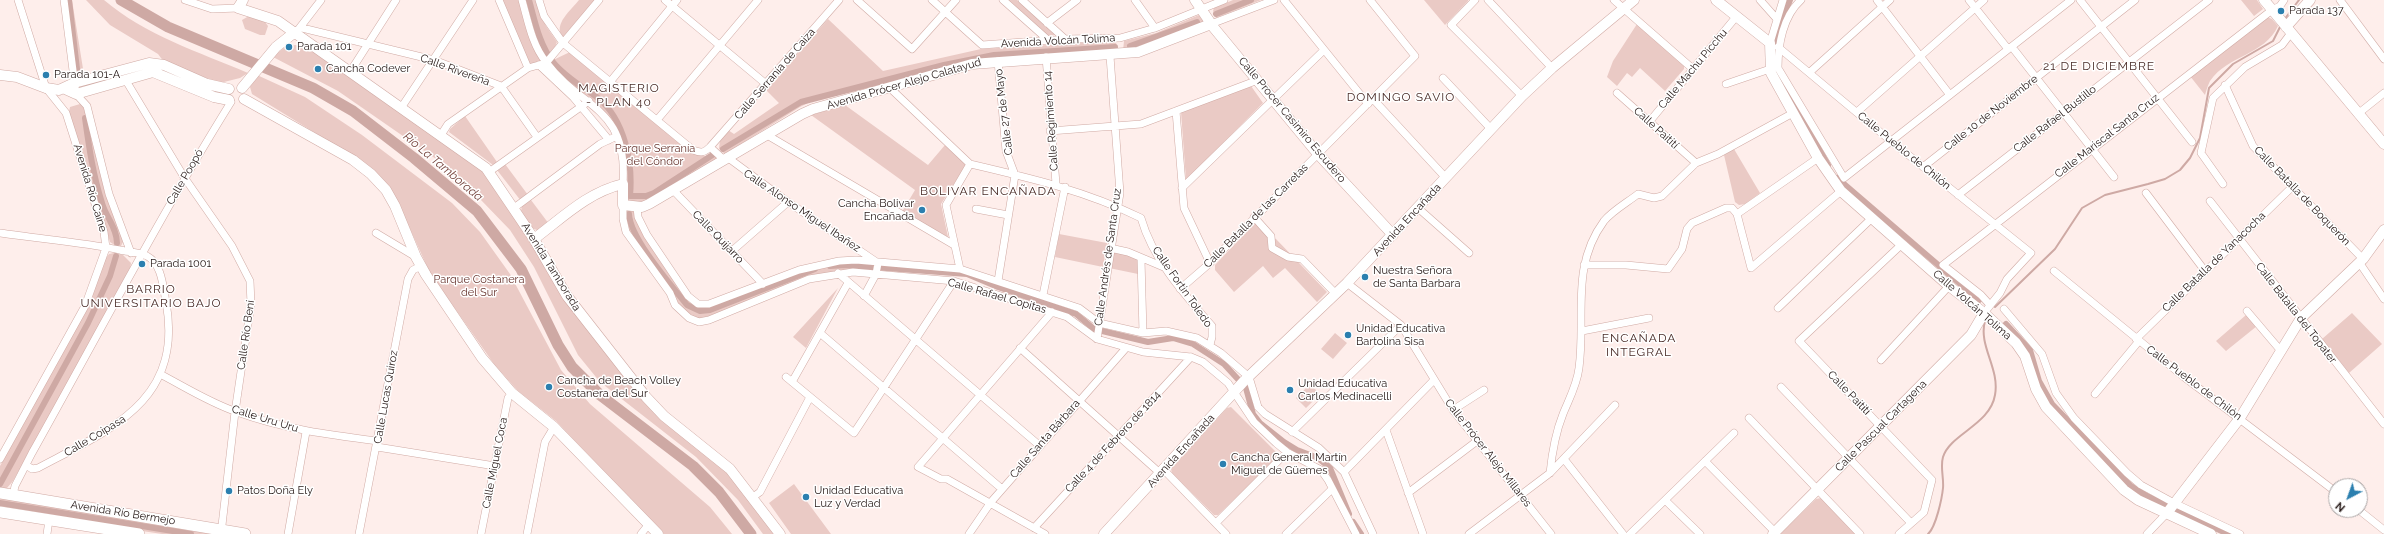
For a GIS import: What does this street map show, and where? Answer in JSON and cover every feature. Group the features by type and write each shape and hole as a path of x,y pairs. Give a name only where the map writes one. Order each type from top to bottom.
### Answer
{"main road":[{"name":"Calle Procer Casimiro Escudero","path":"1195,0 1211,24 1318,154 1393,235"},
{"name":"Avenida Encañada","path":"1104,534 1163,472 1247,379 1347,284 1522,96 1552,68 1634,0"},
{"name":"Calle Pueblo de Chilón","path":"1716,0 1774,45"},
{"path":"2264,0 2384,144"},
{"path":"2285,26 2310,0"},
{"name":"Calle Rivereña","path":"241,4 298,30"},
{"name":"Avenida Prócer Alejo Calatayud","path":"623,205 637,207 649,204 725,158 813,109 972,64 998,60 1110,56 1121,53 1138,52 1211,24"},
{"path":"242,88 271,52 298,30"},
{"name":"Avenida Tamborada","path":"298,30 350,72 477,160 489,172 534,239 566,296 646,397 664,416 724,463 753,497 780,534"},
{"name":"Calle Volcán Tolima","path":"1774,45 1770,69 1818,158 1841,190 1901,245 1949,286 1987,309 1992,321 2021,350 2036,390 2053,414 2131,496 2170,508 2211,534"},
{"path":"0,75 17,77 46,88 65,89 76,94 153,72 214,97 238,104 244,99 245,93 242,88 235,86 229,89 207,84 164,65 150,63 74,83 65,89"},
{"path":"229,89 227,94 230,101"},
{"path":"244,99 353,160 371,174 386,190 395,206 418,261 482,358 512,392 554,427 650,524 658,534"},
{"path":"534,239 594,194 623,184 623,205"},
{"path":"2170,508 2240,418 2301,318 2361,261 2384,230"},
{"name":"Calle Pascual Cartagena","path":"1774,533 1971,335 1987,309"},
{"name":"Avenida Río Bermejo","path":"0,493 221,532 245,534"},
{"name":"Avenida Río Bermejo","path":"0,512 139,534"}],"street":[{"name":"Avenida Río Caine","path":"0,459 80,316 106,248 104,232 66,113 46,88 18,0"},
{"name":"Avenida Río Caine","path":"64,0 76,94 87,106 109,194 131,253"},
{"name":"Calle Rivereña","path":"185,0 212,9 241,4"},
{"path":"298,30 321,0"},
{"path":"350,72 396,0"},
{"path":"401,108 473,0"},
{"path":"499,0 528,68"},
{"path":"522,0 536,46 581,106 609,140"},
{"path":"539,0 544,16 563,43 693,150 705,152 710,147"},
{"path":"441,135 448,124 501,86 528,68 547,61 599,0"},
{"path":"665,0 674,3 719,45 766,84"},
{"path":"657,120 758,0"},
{"name":"Calle Serranía de Caiza","path":"710,147 839,0"},
{"path":"857,0 912,49 956,0"},
{"path":"932,0 945,12"},
{"path":"1003,0 1048,40"},
{"path":"1022,0 1065,39"},
{"path":"1047,23 1077,0"},
{"path":"1135,0 1154,28"},
{"name":"Avenida Volcán Tolima","path":"945,12 982,45 1065,39 1120,39 1154,28 1224,0"},
{"name":"Avenida Prócer Alejo Calatayud","path":"1211,24 1274,0"},
{"path":"1284,0 1324,50 1370,101 1446,178"},
{"name":"Calle Batalla de las Carretas","path":"1180,289 1210,263 1415,56 1370,0"},
{"path":"1476,0 1451,25 1522,96"},
{"path":"1488,0 1552,68"},
{"path":"1614,0 1693,69"},
{"path":"1760,0 1776,18"},
{"path":"1783,0 1776,18 1774,45 1778,68 1844,178 2010,48 2066,1"},
{"path":"1774,45 1795,6 1801,0"},
{"path":"1877,0 1950,95"},
{"path":"1810,72 1890,0"},
{"path":"1969,0 2036,77 2114,176"},
{"path":"1857,112 1984,0"},
{"path":"2080,0 2192,142"},
{"name":"Calle 10 de Noviembre","path":"1923,167 2135,0"},
{"name":"Calle Rafael Bustillo","path":"1958,195 2209,0"},
{"name":"Calle Mariscal Santa Cruz","path":"1987,309 1981,295 1943,265 2156,98 2272,10 2280,6 2284,0"},
{"path":"2340,0 2384,59"},
{"path":"610,82 674,3"},
{"name":"Calle Machu Picchu","path":"1650,122 1736,17"},
{"path":"2223,184 2201,153 2213,98 2245,67 2282,46 2285,26"},
{"name":"Calle Rivereña","path":"298,30 368,43 434,60 501,86 537,138"},
{"path":"1120,39 1121,53"},
{"name":"Calle Pueblo de Chilón","path":"1774,45 1810,72 1891,141 2031,253 2007,279 2000,293 1987,309"},
{"path":"1182,188 1324,50"},
{"name":"Calle Andrés de Santa Cruz","path":"1097,336 1120,193 1113,127 1110,56"},
{"name":"Calle Regimiento 14","path":"1046,58 1050,131 1056,184"},
{"name":"Calle 27 de Mayo","path":"998,60 1006,151 1015,175"},
{"path":"547,61 563,81 589,101 604,115 617,136 622,154 623,184"},
{"path":"1726,84 1770,69"},
{"path":"1443,78 1491,128"},
{"name":"Calle Río Beni","path":"125,79 184,177 232,246 250,281 251,304 235,412 221,532"},
{"path":"1050,131 1141,124 1258,80"},
{"name":"Calle Batalla de Boquerón","path":"2225,85 2253,146 2361,261 2384,298"},
{"path":"890,88 970,164 946,205 960,269"},
{"path":"2359,113 2384,93"},
{"name":"Calle Paitití","path":"1617,94 1696,163"},
{"name":"Calle Poopó","path":"26,466 184,177 230,101"},
{"path":"489,172 589,101"},
{"path":"1176,111 1182,188 1187,218 1210,263"},
{"path":"1550,473 1554,441 1574,387 1579,368 1582,331 1580,298 1584,265 1605,220 1638,194 1654,198 1662,196 1696,163 1718,154 1793,113"},
{"path":"767,135 954,245"},
{"path":"514,208 600,144 617,136"},
{"name":"Calle Alonso Miguel Ibañez","path":"710,147 878,263"},
{"path":"1737,214 1818,158"},
{"name":"Calle Fortin Toledo","path":"970,164 1056,184 1118,207 1141,218 1147,236 1166,268 1180,289 1212,326 1210,345"},
{"path":"998,281 1015,175"},
{"name":"Calle Batalla de Yanacocha","path":"2095,394 2138,340 2238,238 2292,186"},
{"path":"1043,295 1065,187"},
{"name":"Calle Quijarro","path":"673,190 763,284"},
{"path":"1584,265 1626,265 1668,269 1682,249 1687,229 1692,223 1726,208 1732,208 1737,214 1751,268 1841,190"},
{"path":"2146,193 2205,271"},
{"name":"Calle Batalla del Topater","path":"2210,201 2384,424"},
{"path":"732,251 788,202"},
{"name":"Calle Rafael Copitas","path":"623,205 623,226 628,236 670,293 680,311 689,318 699,322 709,320 808,279 838,273 876,274 954,281 1074,320 1085,332 1126,348 1191,357 1216,372 1236,391 1254,422 1287,452 1314,465 1328,480 1356,534"},
{"path":"637,207 638,217 646,235 693,302 703,305 822,264 856,260 960,269 1079,308 1099,324 1143,333 1166,331 1183,334 1210,345 1247,379 1258,407 1265,414 1319,448 1344,472 1373,534"},
{"path":"1418,208 1468,253"},
{"path":"976,209 1008,215"},
{"path":"1254,217 1271,236 1272,248 1288,257 1302,259 1336,294"},
{"path":"1778,308 1872,218"},
{"path":"376,233 418,261"},
{"path":"0,234 141,254"},
{"name":"Calle Paitití","path":"1901,245 1799,341 1932,480 1927,506 1920,517 1912,523"},
{"path":"1110,248 1128,252 1141,259 1166,268"},
{"name":"Calle Coipasa","path":"26,466 32,469 38,468 116,425 138,406 153,387 160,374 167,348 168,312 157,266 147,256 141,254"},
{"path":"1141,259 1143,333"},
{"name":"Calle Lucas Quiroz","path":"359,534 408,279 418,261"},
{"path":"864,296 876,274 878,263"},
{"name":"Calle Pueblo de Chilón","path":"2054,271 2138,340 2328,486"},
{"path":"838,273 1040,446"},
{"path":"848,283 820,333 789,379 854,433 954,281"},
{"name":"Calle Prócer Alejo Millares","path":"1347,284 1401,324 1453,410 1551,534"},
{"path":"1881,360 1949,286"},
{"name":"Calle Volcán Tolima","path":"2004,309 2042,354 2056,393 2074,418 2141,485 2170,508 2240,534"},
{"path":"1045,534 947,480 940,479 918,467 1052,312"},
{"path":"2247,312 2281,351"},
{"path":"1582,331 1649,318"},
{"path":"1292,432 1401,324"},
{"path":"820,333 1002,489"},
{"path":"1020,348 1119,436 1163,472 1216,523 1222,532"},
{"name":"Calle Santa Bárbara","path":"969,534 990,503 1126,348"},
{"name":"Calle 4 de Febrero de 1814","path":"1034,528 1191,357"},
{"name":"Calle Uru Uru","path":"160,374 235,412 306,432 495,466"},
{"path":"1344,472 1434,380"},
{"path":"1781,387 1912,523 1899,534"},
{"path":"1453,410 1484,390"},
{"name":"Calle Miguel Coca","path":"481,534 508,398 512,392"},
{"path":"753,497 760,492 810,397"},
{"path":"1474,533 1550,473 1615,405"},
{"path":"1750,418 1860,534"},
{"path":"527,534 545,442 554,427"},
{"path":"1386,430 1423,534"},
{"path":"288,534 306,432"},
{"path":"1630,534 1734,433"},
{"path":"1408,493 1476,441"},
{"path":"1216,523 1287,452"},
{"path":"1564,459 1623,534"},
{"path":"1705,462 1774,533"},
{"path":"13,495 15,486 26,466"},
{"path":"1286,534 1332,489"},
{"path":"1665,500 1700,534"},
{"path":"2147,534 2170,508"},
{"path":"2368,517 2384,530"},
{"path":"47,534 49,520"},
{"path":"641,534 650,524"}],"green space":[{"path":"66,0 72,0 84,75 76,77"},
{"path":"86,0 104,0 137,23 155,33 248,73 240,78 220,83 164,62 158,54 110,25"},
{"path":"501,0 520,0 543,62 529,65"},
{"path":"524,0 536,0 546,26 557,42 552,54 546,59 538,45"},
{"path":"579,0 595,0 563,37 560,32 561,22"},
{"path":"1007,0 1017,0 1056,35 1047,36"},
{"path":"1233,0 1261,0 1216,18 1213,11 1214,8"},
{"path":"1424,0 1468,0 1468,1 1445,25"},
{"path":"2241,0 2257,0 2263,9 2254,16"},
{"path":"1199,15 1204,22 1147,47 1123,51 1124,41 1156,33"},
{"path":"249,16 265,22 268,26 265,35 260,35 245,29 242,20"},
{"path":"2267,17 2272,19 2278,26 2272,36 2256,49 2218,72 2210,81 2205,95 2190,76"},
{"path":"828,19 883,71 981,49 1116,41 1117,51 1000,57 812,101 725,154 719,149 720,140 728,130 734,134 779,103 766,90"},
{"path":"1637,24 1684,65 1684,69 1665,91 1640,68 1632,77 1627,73 1617,86 1607,77 1613,61"},
{"name":"Parque Costanera del Sur","path":"296,45 309,49 474,163 486,175 636,391 729,474 775,534 763,534 738,500 696,457 600,382 578,355 534,267 510,230 452,170 338,91 273,57 286,46"},
{"name":"Parque Serranía del Cóndor","path":"570,52 691,153 705,156 713,153 718,158 650,200 639,203 626,201 628,170 625,152 614,125 564,79 549,62"},
{"name":"Parque Costanera del Sur","path":"257,75 305,97 362,135 452,203 480,232 510,274 561,370 590,404 710,507 732,534 664,534 556,421 518,391 494,364 430,273 396,198 364,163 252,94 250,87"},
{"path":"1251,86 1263,103 1186,180 1181,112"},
{"path":"80,104 83,105 123,242 121,246 116,246 110,242 69,112 70,107"},
{"path":"845,105 928,165 945,145 966,165 941,204 948,237 902,212 915,190 811,115"},
{"path":"465,116 497,162 493,165 449,132 450,129"},
{"path":"1734,149 1760,193 1745,204 1739,205 1735,202 1724,155"},
{"path":"505,164 528,195 521,201 497,170"},
{"path":"531,200 549,224 539,231 532,228 521,211 522,206"},
{"path":"626,209 636,210 685,297 697,306 762,283 807,270 830,265 853,263 876,264 874,272 842,270 709,318 699,319 681,309 625,225"},
{"path":"1256,222 1269,236 1276,239 1327,292 1317,302 1285,268 1273,278 1263,266 1234,292 1215,270 1215,265"},
{"path":"1059,234 1107,243 1103,267 1055,257"},
{"path":"1112,251 1125,254 1138,260 1138,274 1109,268"},
{"path":"114,253 123,255 131,263 130,270 13,481 7,488 0,490 0,466 87,309 105,259 109,254"},
{"path":"838,288 806,348 793,337"},
{"path":"2352,313 2382,344 2349,373 2322,339"},
{"path":"2246,315 2257,326 2226,351 2216,341"},
{"path":"1335,333 1347,343 1333,359 1321,349"},
{"path":"1310,384 1320,394 1306,408 1296,398"},
{"name":"Cancha General Martín Miguel de Güemes","path":"1231,407 1277,453 1278,457 1218,515 1214,515 1172,473 1171,469 1227,408"},
{"path":"794,484 831,534 791,534 769,503"},
{"path":"0,496 205,531 209,534 162,534 0,509"},
{"path":"1821,498 1855,534 1780,534 1816,499"}],"waterway":[{"path":"69,0 77,69"},
{"name":"Río La Tamborada","path":"121,0 168,27 313,88 353,111 414,158 477,211 521,269 558,345 572,367 600,395 693,466 719,492 751,534"},
{"path":"529,0 544,48 553,62 569,77 598,98 615,118 621,130 628,156 631,183 630,196 646,196 654,193 714,154"},
{"path":"1216,14 1251,0"},
{"path":"1774,50 1778,32 1790,0"},
{"path":"2284,20 2299,0"},
{"path":"1130,46 1197,22"},
{"path":"1995,307 2055,249 2082,208 2105,195 2165,179 2180,170 2190,158 2200,138 2209,88 2233,64 2273,41 2281,25"},
{"path":"723,149 801,102 944,65 994,55 1115,47"},
{"path":"1782,83 1828,165"},
{"path":"85,118 96,182 104,208 115,232 117,243"},
{"path":"1837,178 1979,300"},
{"path":"629,214 636,236 652,261 687,305 700,311 710,310 815,269"},
{"path":"0,484 88,323 110,276 116,256"},
{"path":"830,266 846,265 967,274 998,287 1076,314 1094,329 1148,342 1173,338 1193,344 1224,364 1246,388 1253,414 1260,423 1284,442 1297,450 1318,458 1330,468 1349,514"},
{"path":"1928,534 1936,519 1943,488 1943,457 1953,442 1986,414 1992,405 1995,395 1995,376 1984,339 1985,321"},
{"path":"2006,324 2030,350 2039,381 2052,404 2131,486 2147,496 2228,534"},
{"path":"0,503 191,534"},
{"path":"1353,522 1361,534"}],"place":[{"name":"Parada 137","path":"2281,11"},
{"name":"Parada 101","path":"289,47"},
{"name":"Cancha Codever","path":"318,69"},
{"name":"Parada 101-A","path":"46,75"},
{"name":"Cancha Bolivar Encañada","path":"922,210"},
{"name":"Parada 1001","path":"142,264"},
{"name":"Nuestra Señora de Santa Barbara","path":"1365,277"},
{"name":"Unidad Educativa Bartolina Sisa","path":"1348,335"},
{"name":"Cancha de Beach Volley Costanera del Sur","path":"549,387"},
{"name":"Unidad Educativa Carlos Medinacelli","path":"1290,390"},
{"name":"Cancha General Martín Miguel de Güemes","path":"1223,464"},
{"name":"Patos Doña Ely","path":"229,491"},
{"name":"Unidad Educativa Luz y Verdad","path":"806,497"}],"district":[{"name":"21 DE DICIEMBRE","path":"2099,66"},
{"name":"MAGISTERIO - PLAN 40","path":"619,95"},
{"name":"DOMINGO SAVIO","path":"1401,97"},
{"name":"BOLIVAR ENCAÑADA","path":"988,191"},
{"name":"BARRIO UNIVERSITARIO BAJO","path":"151,296"},
{"name":"ENCAÑADA INTEGRAL","path":"1639,345"}]}
